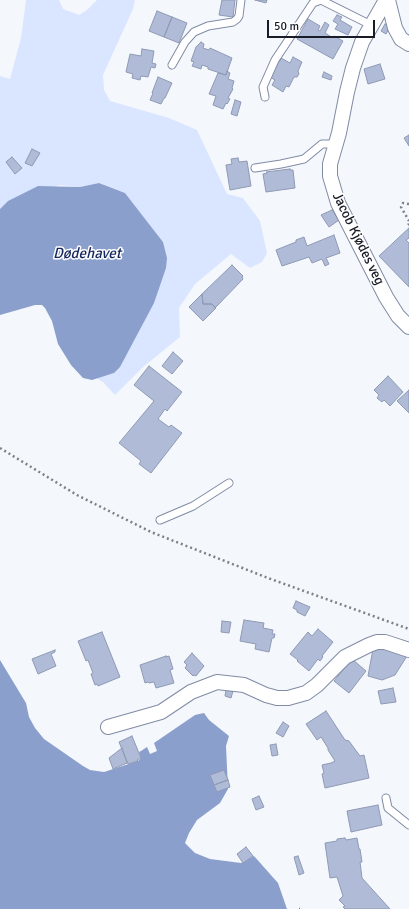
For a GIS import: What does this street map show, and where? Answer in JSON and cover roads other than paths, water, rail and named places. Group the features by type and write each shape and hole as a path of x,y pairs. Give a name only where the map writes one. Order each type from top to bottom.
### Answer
{"street":[{"name":"Jacob Kjødes veg","path":"387,0 362,42 353,68 330,164 330,176 338,203 386,298 398,316 409,327"},
{"path":"387,0 395,28 401,40 409,44"},
{"path":"108,727 161,712 200,687 217,682 244,685 266,695 277,698 288,698 306,693 317,685 345,657 369,645 377,642 386,642 409,650"}],"lane":[{"path":"172,64 185,42 194,32 208,26 233,22 237,19 241,0"},
{"path":"265,97 263,87 275,60 313,3 321,0 371,25"},
{"path":"255,168 304,159 322,144 336,144"},
{"path":"160,520 193,506 229,483"},
{"path":"386,798 388,808 409,825"}],"water":[{"name":"Dødehavet","path":"99,183 125,193 163,242 167,258 166,268 154,303 120,367 114,373 92,380 83,378 71,365 58,344 52,321 42,305 35,305 0,315 0,209 8,201 38,186 80,187"},
{"path":"0,660 26,703 29,717 35,728 44,739 90,770 104,772 138,761 141,758 139,752 147,747 150,754 157,751 154,743 195,715 204,713 209,720 229,736 226,746 228,789 220,803 197,820 185,843 195,853 210,859 241,863 254,856 278,883 287,909 0,909"}]}
